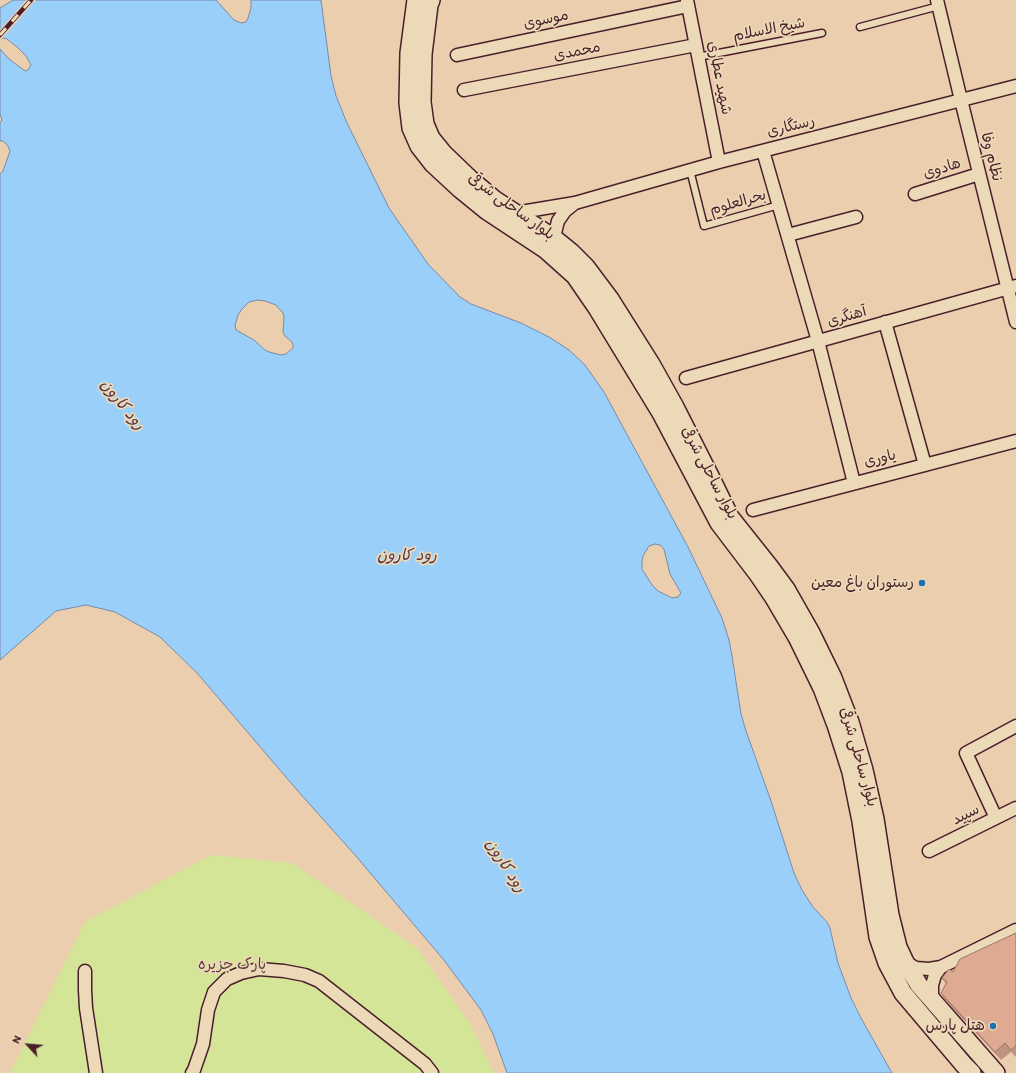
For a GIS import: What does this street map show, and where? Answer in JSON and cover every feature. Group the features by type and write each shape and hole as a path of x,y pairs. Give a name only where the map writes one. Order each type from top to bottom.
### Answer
{"main road":[{"name":"بلوار ساحلی شرقی","path":"416,0 409,52 408,103 411,128 419,146 434,164 460,189 487,211 546,250 575,276 597,308 661,413 719,523 731,529 769,566 786,589 811,632 833,678 850,722 876,819 890,915 898,947 905,962 935,1004 996,1073"},
{"name":"بلوار ساحلی شرقی","path":"431,0 423,54 422,102 425,124 431,138 444,154 495,200 555,239 586,267 610,299 651,364 712,478 730,517 731,529 798,639 825,695 851,772 861,821 878,937 887,963 903,994 972,1073"}],"street":[{"name":"شهید عطاری","path":"688,3 719,162"},
{"name":"موسوی","path":"457,55 688,3"},
{"name":"نظام وفا","path":"938,3 979,174 1012,287 1016,322"},
{"name":"محمدی","path":"464,90 697,51"},
{"name":"رستگاری","path":"516,213 575,203 719,162 1016,86"},
{"path":"763,151 818,341 854,483"},
{"name":"هادوی","path":"916,194 979,174"},
{"path":"555,239 558,221 565,211 575,203"},
{"path":"788,235 856,217"},
{"name":"آهنگری","path":"686,378 1012,287"},
{"path":"885,322 925,464"},
{"name":"یاوری","path":"753,510 1016,441"},
{"path":"996,818 966,753 1016,726"},
{"name":"سپید","path":"930,851 1016,808"},
{"path":"905,962 916,968 928,970 941,967 1016,930"},
{"path":"935,1004 932,994 932,984 935,975 941,967"},
{"path":"192,1073 203,1044 208,1010 214,992 227,979 241,972 259,969 284,971 305,975 319,981 425,1064 432,1073"},
{"path":"85,970 86,1008 96,1073"}],"lane":[{"path":"860,26 938,3"},
{"name":"شیخ الاسلام","path":"697,51 822,33"},
{"name":"بحرالعلوم","path":"690,170 704,226 779,205"}],"green space":[{"name":"پارک جزیره","path":"211,855 292,863 417,948 471,1025 494,1073 10,1073 85,922"}],"water":[{"name":"رود کارون","path":"13,0 216,0 234,20 241,23 246,22 248,18 251,8 251,0 321,0 331,76 336,96 347,123 389,208 428,264 460,297 471,304 521,323 549,337 569,350 585,365 604,392 688,547 722,618 729,640 741,714 794,873 802,890 813,907 827,922 830,928 838,963 851,998 892,1073 507,1073 493,1034 481,1010 443,959 197,673 160,637 115,612 86,605 56,611 0,660 0,174 3,171 10,151 8,146 3,141 0,141 0,123 2,120 0,114 0,49 9,59 25,71 28,70 31,65 26,56 17,47 7,39 3,38 0,40 0,8","holes":["258,300 276,305 283,313 283,332 293,345 293,348 286,354 281,355 269,352 254,340 236,330 235,325 238,315 242,309 249,302","655,544 660,545 664,549 670,574 681,593 678,597 672,598 658,591 652,585 642,569 643,556 649,546"]}],"pier":[{"path":"26,0 36,0 0,41 0,30"}],"building":[{"name":"هتل پارس","path":"1016,933 1016,1045 1011,1050 1005,1043 995,1052 941,993 947,982 942,978 949,969 953,972 960,959"}],"railway":[{"path":"0,35 31,0"}],"place":[{"name":"رستوران باغ معین","path":"922,583"},
{"name":"هتل پارس","path":"993,1026"}]}
